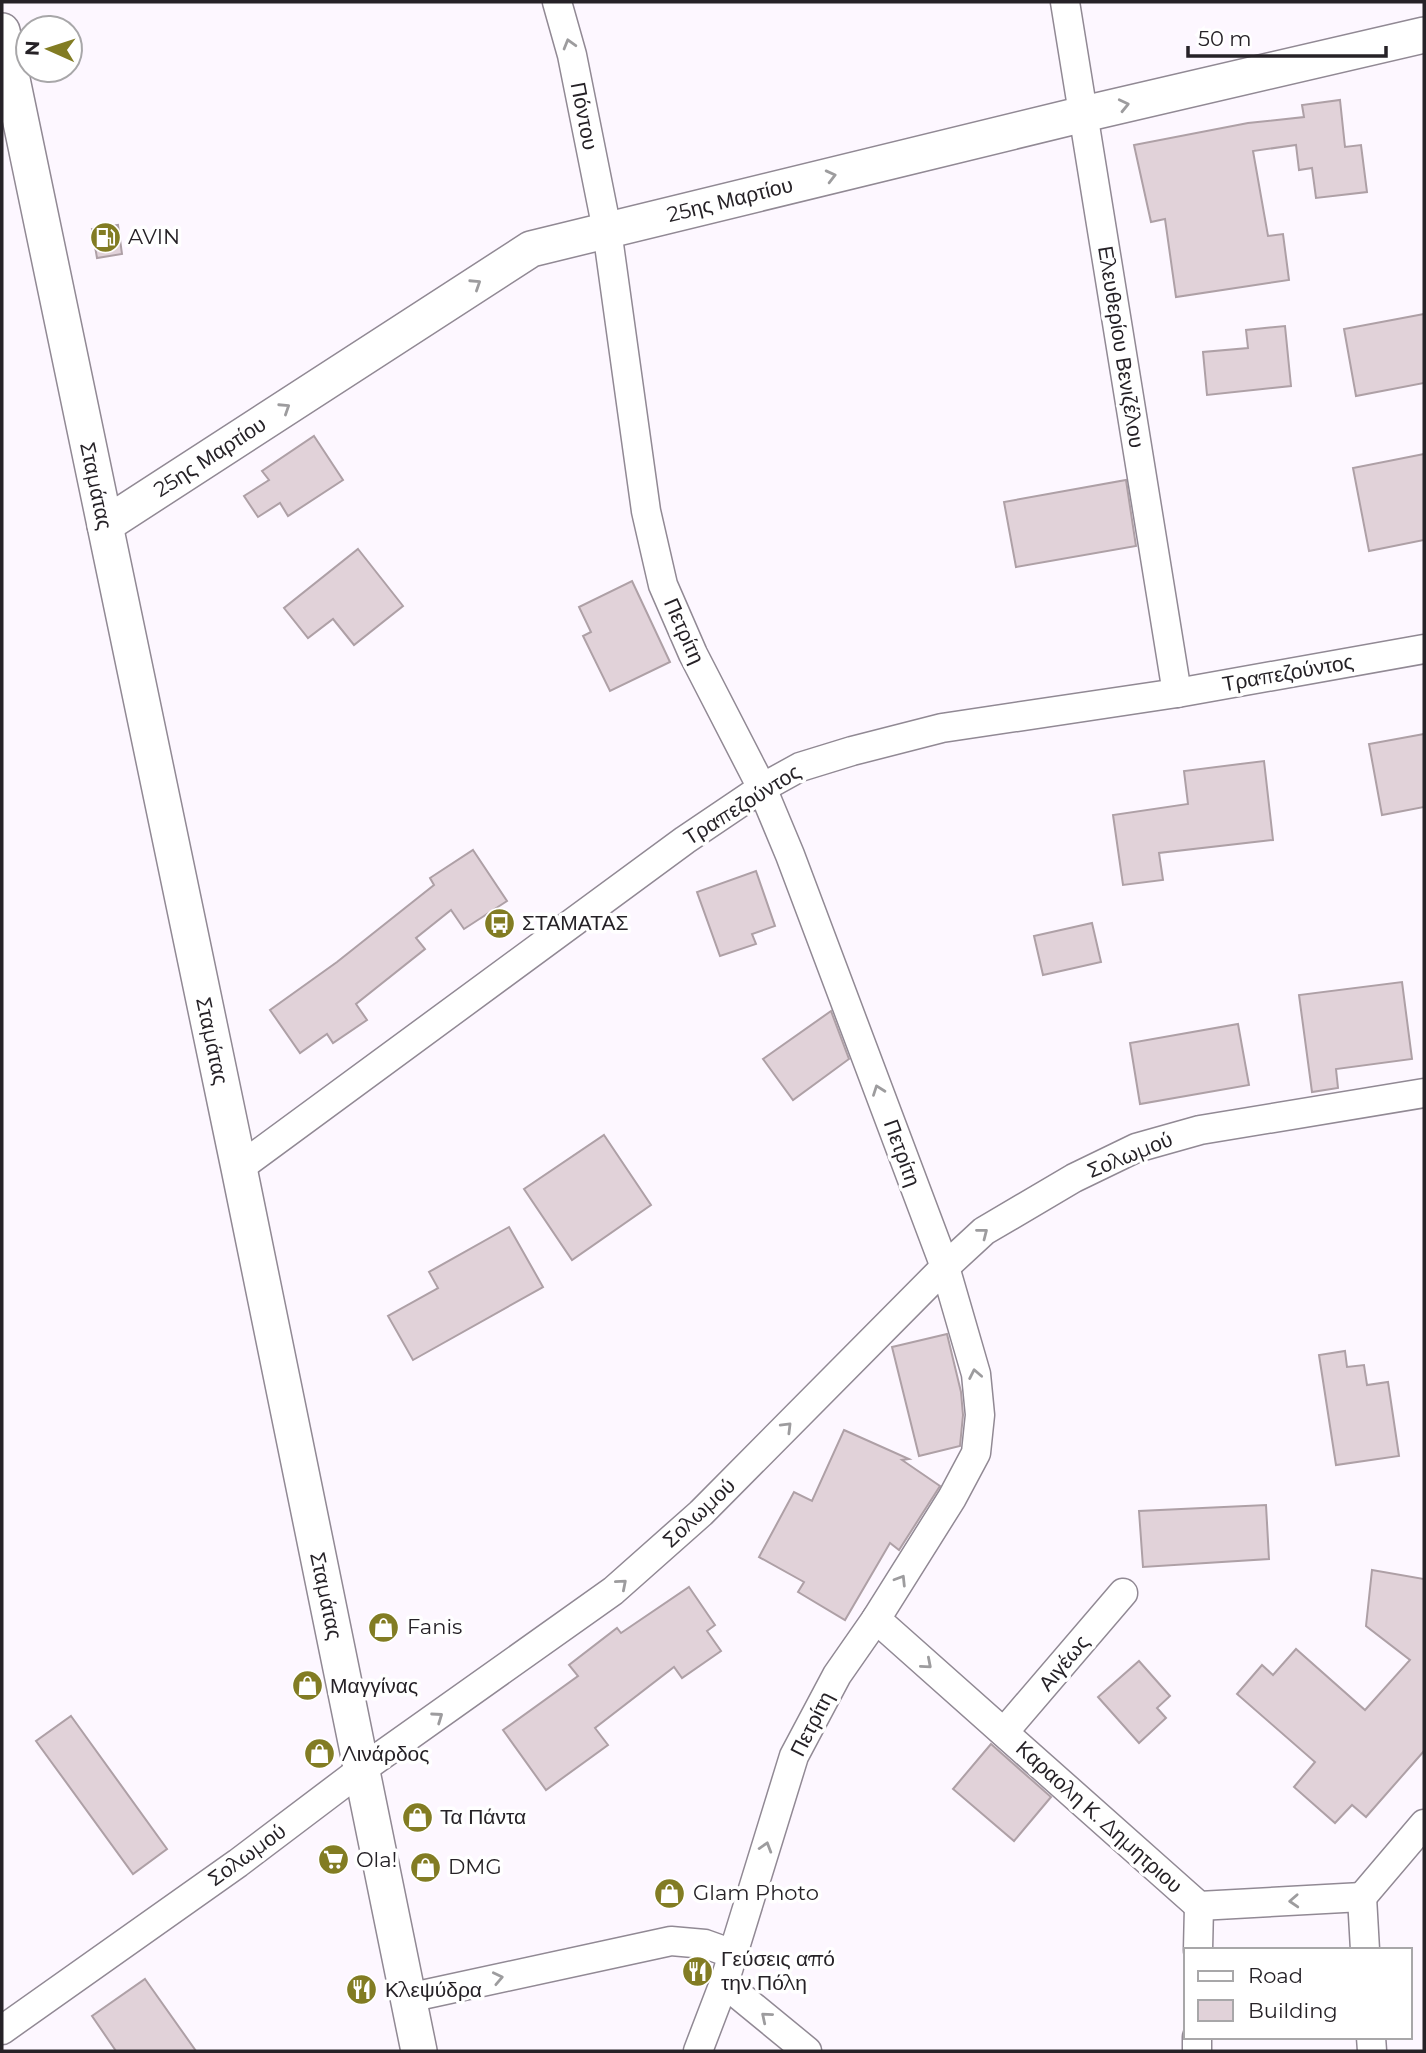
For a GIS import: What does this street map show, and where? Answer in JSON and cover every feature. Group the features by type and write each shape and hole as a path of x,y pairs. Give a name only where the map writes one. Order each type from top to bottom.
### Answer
{"street":[{"name":"Πόντου","path":"557,2 572,55 607,230"},
{"name":"Ελευθερίου Βενιζέλου","path":"1065,2 1177,692"},
{"name":"25ης Μαρτίου","path":"104,525 531,249 1084,114 1424,35"},
{"name":"Σταμάτας","path":"3,39 239,1168 419,2051"},
{"name":"Πετρίτη","path":"607,230 646,510 663,584 693,654 762,788 790,855 945,1267 976,1374 980,1415 976,1453 952,1498 876,1619 837,1675 794,1756 724,1983 698,2051"},
{"name":"Τραπεζούντος","path":"239,1168 673,848 762,788 800,768 852,751 942,728 1177,692 1424,649"},
{"name":"Σολωμού","path":"2,2030 613,1591 701,1513 984,1231 1074,1178 1136,1148 1200,1130 1424,1093"},
{"name":"Αιγέως","path":"1004,1732 1123,1593"},
{"name":"Καραολη Κ. Δημητριου","path":"876,1619 1199,1906 1362,1897"},
{"path":"1366,1948 1362,1897 1424,1824"},
{"path":"1198,1948 1199,1906"},
{"path":"408,1997 671,1941 705,1944 733,1954"},
{"path":"724,1983 807,2051"}],"building":[{"path":"1340,100 1345,147 1361,145 1367,192 1316,198 1312,168 1299,170 1296,145 1253,151 1268,236 1283,234 1289,280 1176,297 1165,219 1151,222 1134,145 1248,123 1304,117 1302,105"},
{"path":"118,225 122,254 97,258 92,229"},
{"path":"1424,314 1424,383 1356,396 1344,329"},
{"path":"1285,326 1291,386 1207,395 1203,352 1248,348 1246,330"},
{"path":"314,436 343,480 288,516 280,503 258,517 244,496 269,480 262,471"},
{"path":"1424,454 1424,540 1369,551 1353,468"},
{"path":"1126,480 1136,546 1016,567 1004,502"},
{"path":"358,549 403,606 354,645 333,619 308,638 284,608"},
{"path":"632,581 670,662 610,691 583,636 591,632 579,607"},
{"path":"1424,734 1424,807 1382,815 1369,744"},
{"path":"1264,761 1273,840 1159,853 1163,880 1123,885 1113,815 1188,804 1184,771"},
{"path":"473,850 507,901 464,929 451,910 416,938 425,949 356,1004 367,1020 333,1043 327,1034 300,1053 270,1010 337,962 434,885 430,878"},
{"path":"756,871 775,926 752,934 756,944 720,956 697,892"},
{"path":"1092,923 1101,962 1043,975 1034,936"},
{"path":"1402,982 1412,1059 1336,1069 1338,1088 1312,1092 1299,995"},
{"path":"831,1011 849,1059 793,1100 763,1059"},
{"path":"1238,1024 1249,1085 1140,1104 1130,1043"},
{"path":"604,1135 651,1205 572,1260 524,1189"},
{"path":"509,1227 543,1287 413,1360 388,1316 438,1288 429,1272"},
{"path":"947,1334 961,1392 963,1415 960,1446 919,1456 892,1347"},
{"path":"1345,1351 1347,1367 1364,1365 1367,1385 1388,1382 1399,1456 1336,1465 1319,1355"},
{"path":"844,1430 909,1459 902,1460 940,1486 899,1550 890,1543 845,1620 798,1592 804,1582 759,1557 794,1492 812,1501"},
{"path":"1266,1505 1269,1559 1143,1567 1139,1511"},
{"path":"1372,1570 1424,1579 1424,1751 1366,1817 1352,1805 1335,1823 1294,1787 1315,1762 1237,1694 1262,1665 1273,1675 1296,1649 1365,1710 1410,1660 1366,1626"},
{"path":"689,1587 715,1625 707,1631 721,1651 682,1678 674,1667 595,1728 608,1745 546,1790 503,1730 578,1676 569,1665 617,1628 621,1633"},
{"path":"1139,1661 1170,1696 1157,1708 1166,1718 1139,1743 1098,1697"},
{"path":"71,1716 167,1849 133,1874 36,1741"},
{"path":"991,1744 1051,1797 1014,1841 953,1789"},
{"path":"145,1979 196,2051 116,2051 92,2016"}],"place":[{"name":"AVIN","path":"105,237"},
{"name":"ΣΤΑΜΑΤΑΣ","path":"499,923"},
{"name":"Fanis","path":"384,1627"},
{"name":"Μαγγίνας","path":"307,1686"},
{"name":"Λινάρδος","path":"319,1754"},
{"name":"Τα Πάντα","path":"417,1817"},
{"name":"Ola!","path":"333,1860"},
{"name":"DMG","path":"425,1867"},
{"name":"Glam Photo","path":"670,1893"},
{"name":"Γεύσεις από την Πόλη","path":"698,1971"},
{"name":"Κλεψύδρα","path":"362,1990"}]}
